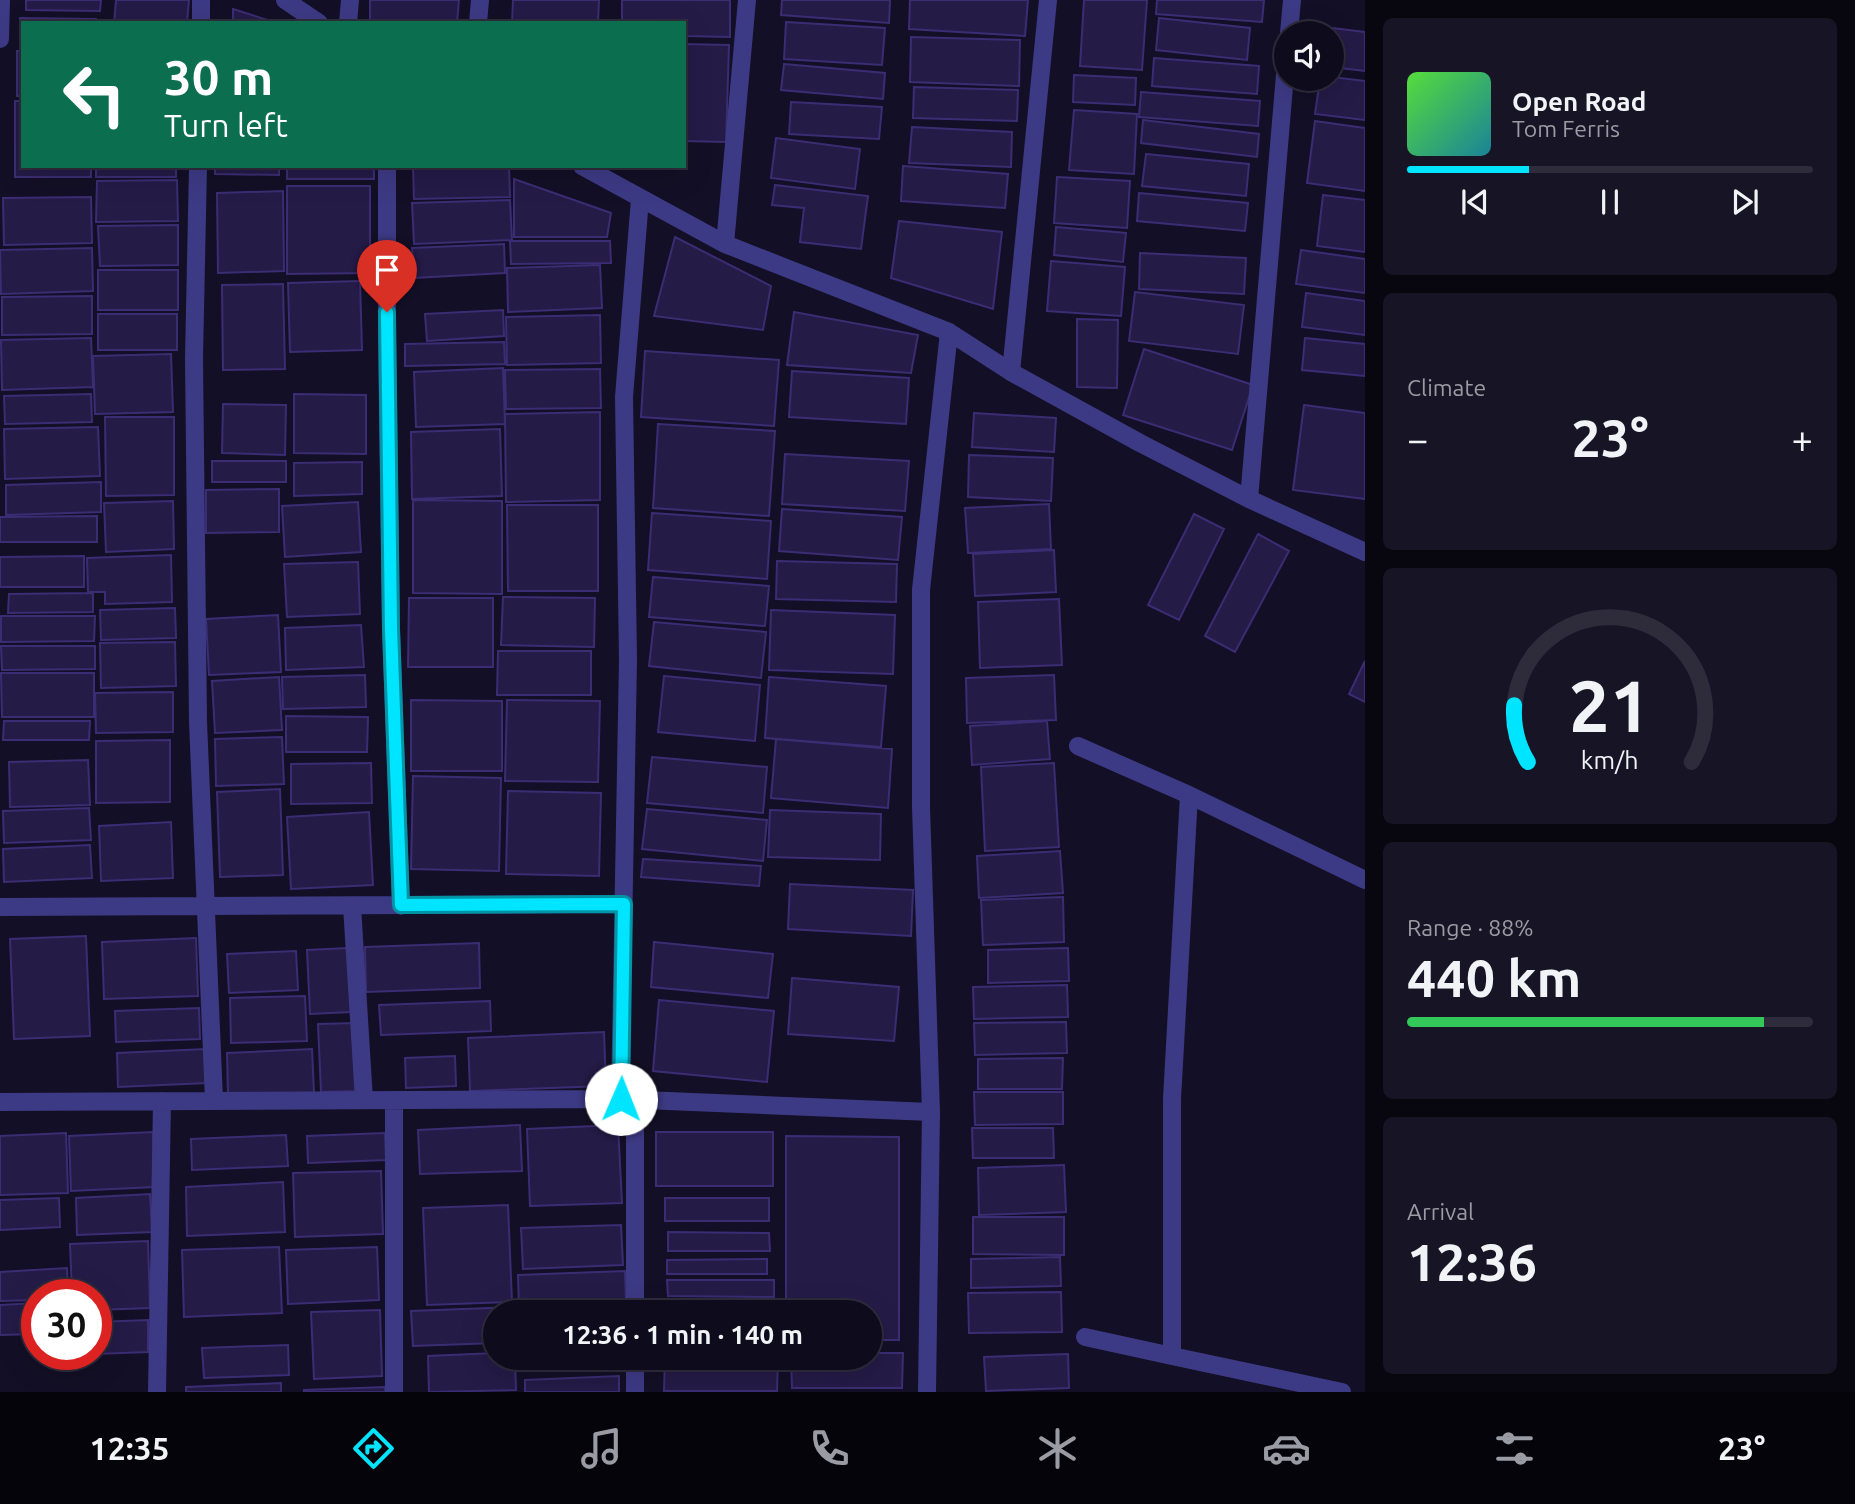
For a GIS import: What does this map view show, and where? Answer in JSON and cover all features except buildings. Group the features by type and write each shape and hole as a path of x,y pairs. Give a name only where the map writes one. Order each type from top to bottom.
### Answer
{"street":[{"path":"0,39 1,0"},
{"path":"201,0 201,21"},
{"path":"285,0 316,21"},
{"path":"348,21 350,0"},
{"path":"478,21 480,0"},
{"path":"725,244 747,0"},
{"path":"1012,372 1048,0"},
{"path":"1290,21 1292,0"},
{"path":"1249,499 1284,91"},
{"path":"198,168 194,359 198,708 214,1100"},
{"path":"387,168 391,629 401,905"},
{"path":"586,168 725,244 949,332 1012,372 1140,443 1249,499 1365,552"},
{"path":"635,1300 624,904 628,659 624,397 640,199"},
{"path":"927,1392 931,1112 921,807 921,590 949,332"},
{"path":"1078,746 1189,795 1365,880"},
{"path":"1172,1356 1172,1099 1189,795"},
{"path":"0,907 624,904"},
{"path":"352,906 364,1100"},
{"path":"0,1102 628,1099 931,1112"},
{"path":"394,1100 394,1392"},
{"path":"157,1392 162,1101"},
{"path":"1085,1336 1342,1392"},
{"path":"635,1370 635,1392"}],"route":[{"path":"387,312 391,629 401,905 624,904 621,1099"}]}
